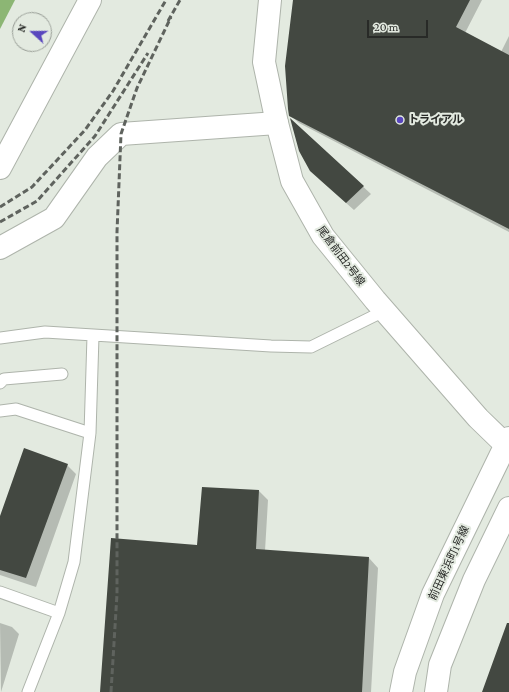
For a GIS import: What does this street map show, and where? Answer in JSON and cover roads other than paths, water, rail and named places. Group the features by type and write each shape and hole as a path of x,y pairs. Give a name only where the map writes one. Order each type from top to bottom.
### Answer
{"street":[{"path":"0,168 90,0"},
{"name":"尾倉前田2号線","path":"270,0 264,62 277,123 292,181 324,236 384,311 478,418 508,444"},
{"path":"0,248 54,218 97,157 121,134 277,123"},
{"name":"前田東浜町1号線","path":"401,692 405,672 433,594 508,444"},
{"path":"436,692 440,665 474,580 509,508"}],"lane":[{"path":"0,338 45,332 93,336 311,347 384,311"},
{"path":"28,692 59,613 74,562 90,433 93,336"},
{"path":"0,383 4,379 62,374"},
{"path":"0,411 16,409 90,433"},
{"path":"0,592 59,613"}],"railway":[{"path":"0,207 32,187 85,130 113,91 166,0"},
{"path":"168,21 180,0"},
{"path":"111,692 117,594 117,232 121,134 137,88 171,17"},
{"path":"0,222 37,201 95,136 148,53"}],"place":[{"name":"トライアル","path":"400,120"}]}
